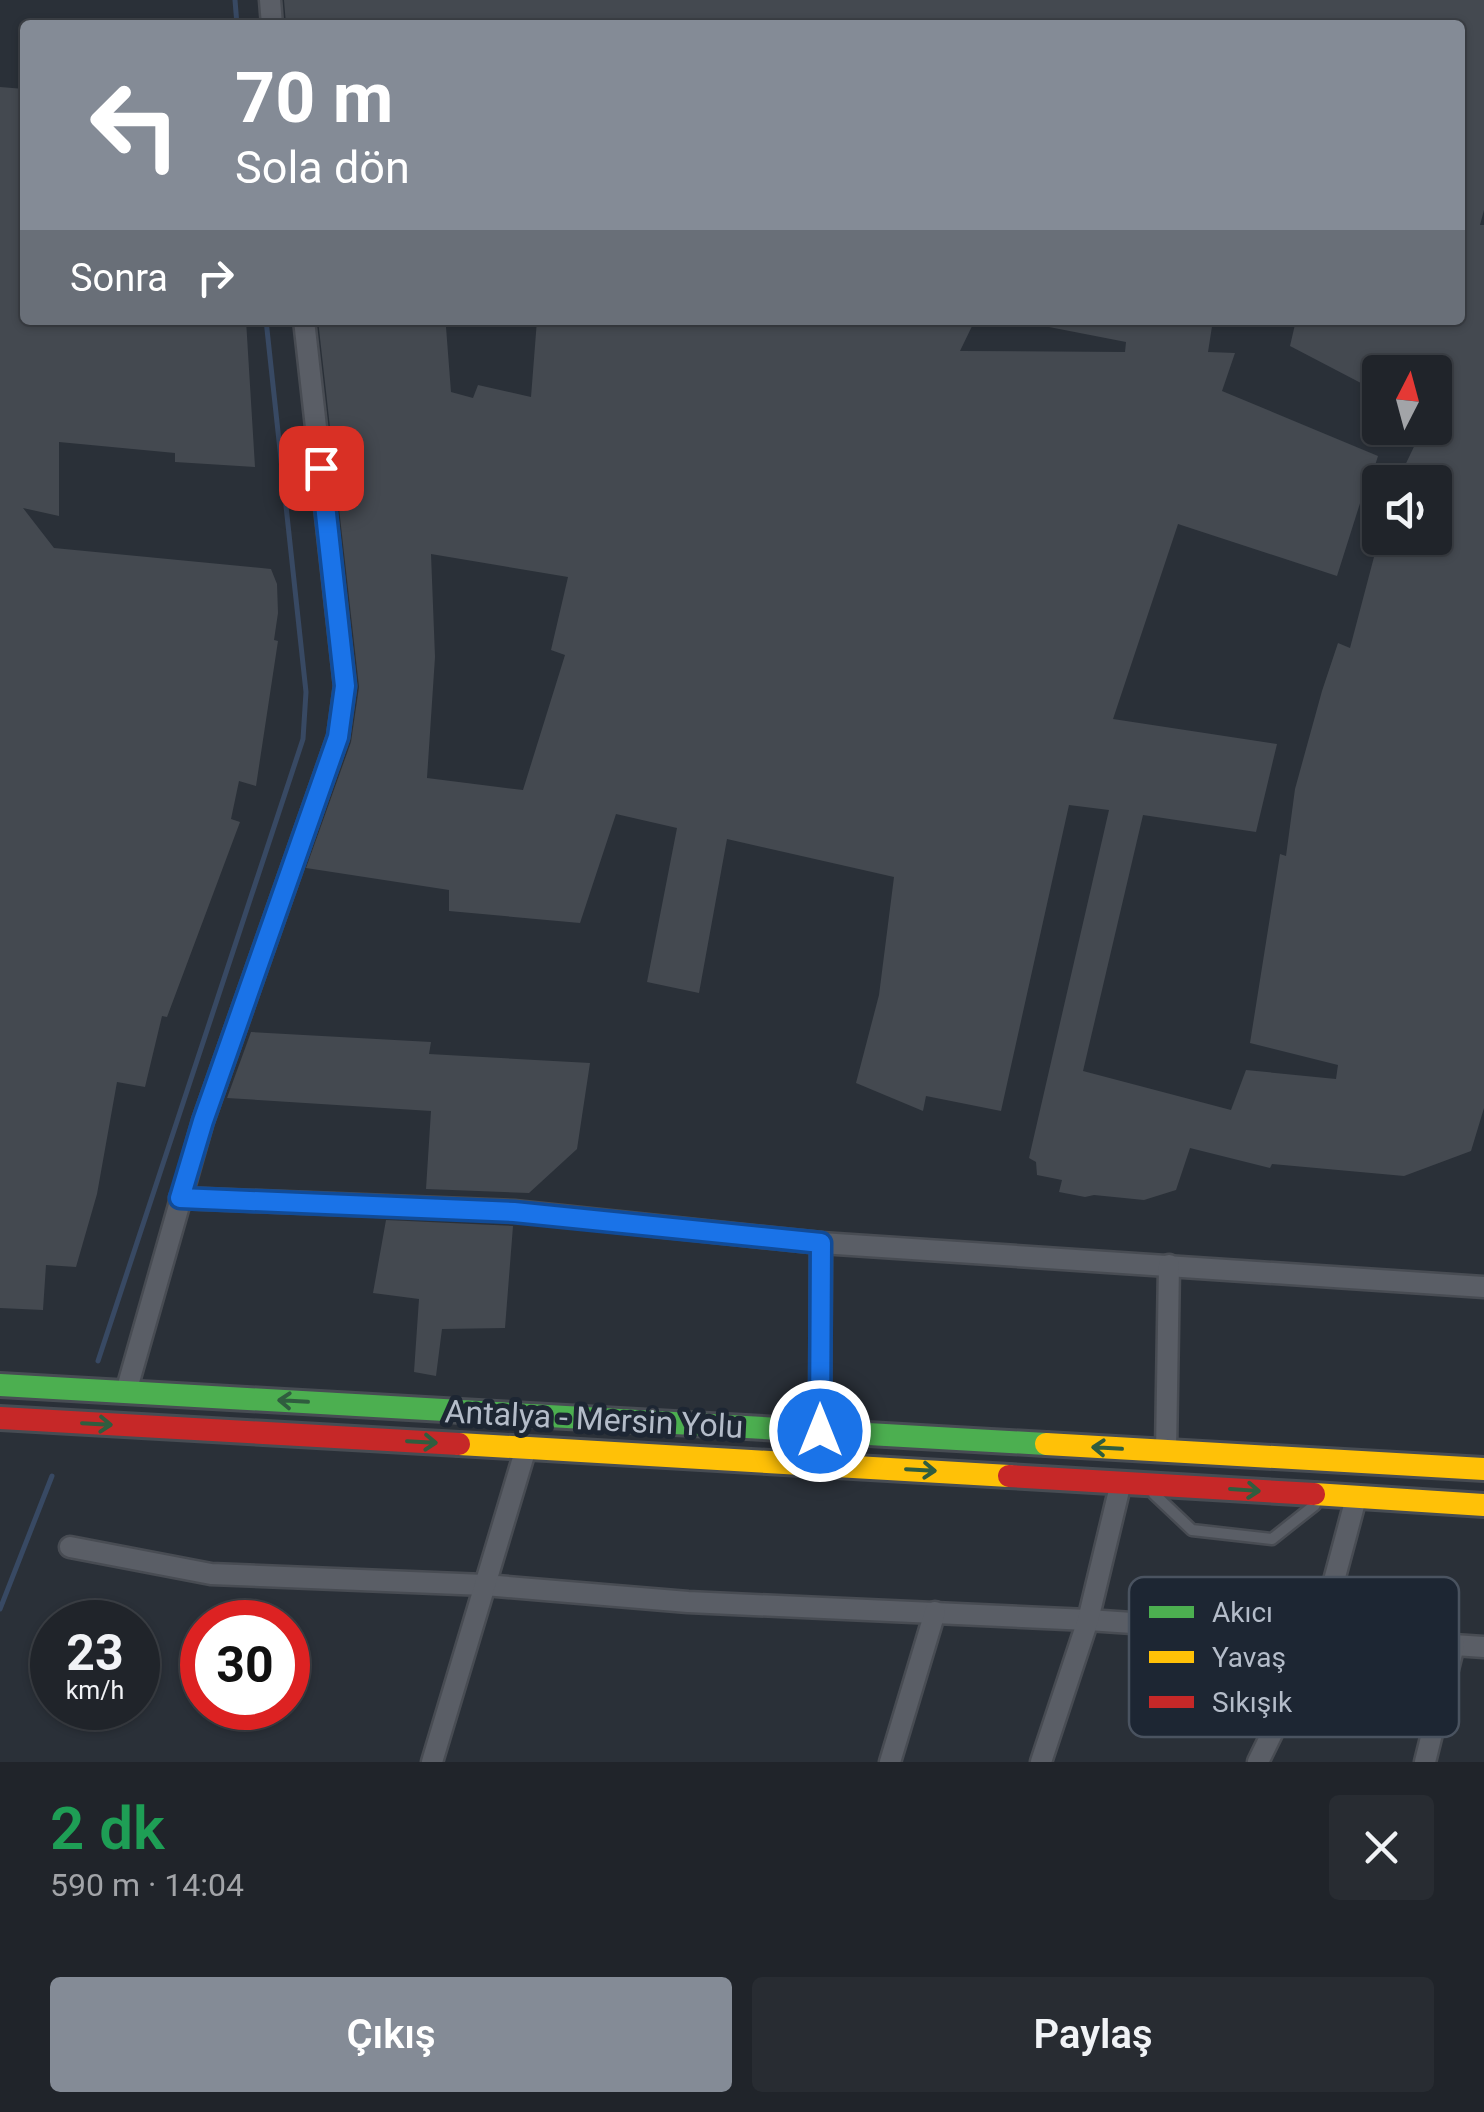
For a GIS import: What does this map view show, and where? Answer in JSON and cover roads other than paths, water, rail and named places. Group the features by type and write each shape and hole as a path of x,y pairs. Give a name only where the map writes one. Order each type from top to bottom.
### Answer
{"highway":[{"name":"Antalya - Mersin Yolu","path":"0,1385 1484,1470"},
{"name":"Antalya - Mersin Yolu","path":"0,1418 1484,1505"},
{"path":"1356,1498 1361,1463"}],"street":[{"path":"126,1392 203,1121 338,737 345,686 305,325"},
{"path":"180,1198 514,1212 821,1243 1484,1287"},
{"path":"820,1431 821,1243"},
{"path":"1166,1451 1168,1265"},
{"path":"432,1762 526,1448"},
{"path":"1040,1762 1132,1482"},
{"path":"1335,1577 1356,1498"},
{"path":"70,1547 212,1574 485,1585 688,1602 1129,1623"},
{"path":"890,1762 935,1612"},
{"path":"1459,1646 1484,1648"},
{"path":"1258,1762 1270,1737"},
{"path":"1425,1762 1431,1737"}],"lane":[{"path":"1132,1482 1192,1530 1272,1539 1326,1496"}],"waterway":[{"path":"235,0 237,20"},
{"path":"98,1361 303,739 306,692 267,325"},
{"path":"0,1609 52,1476"}]}
